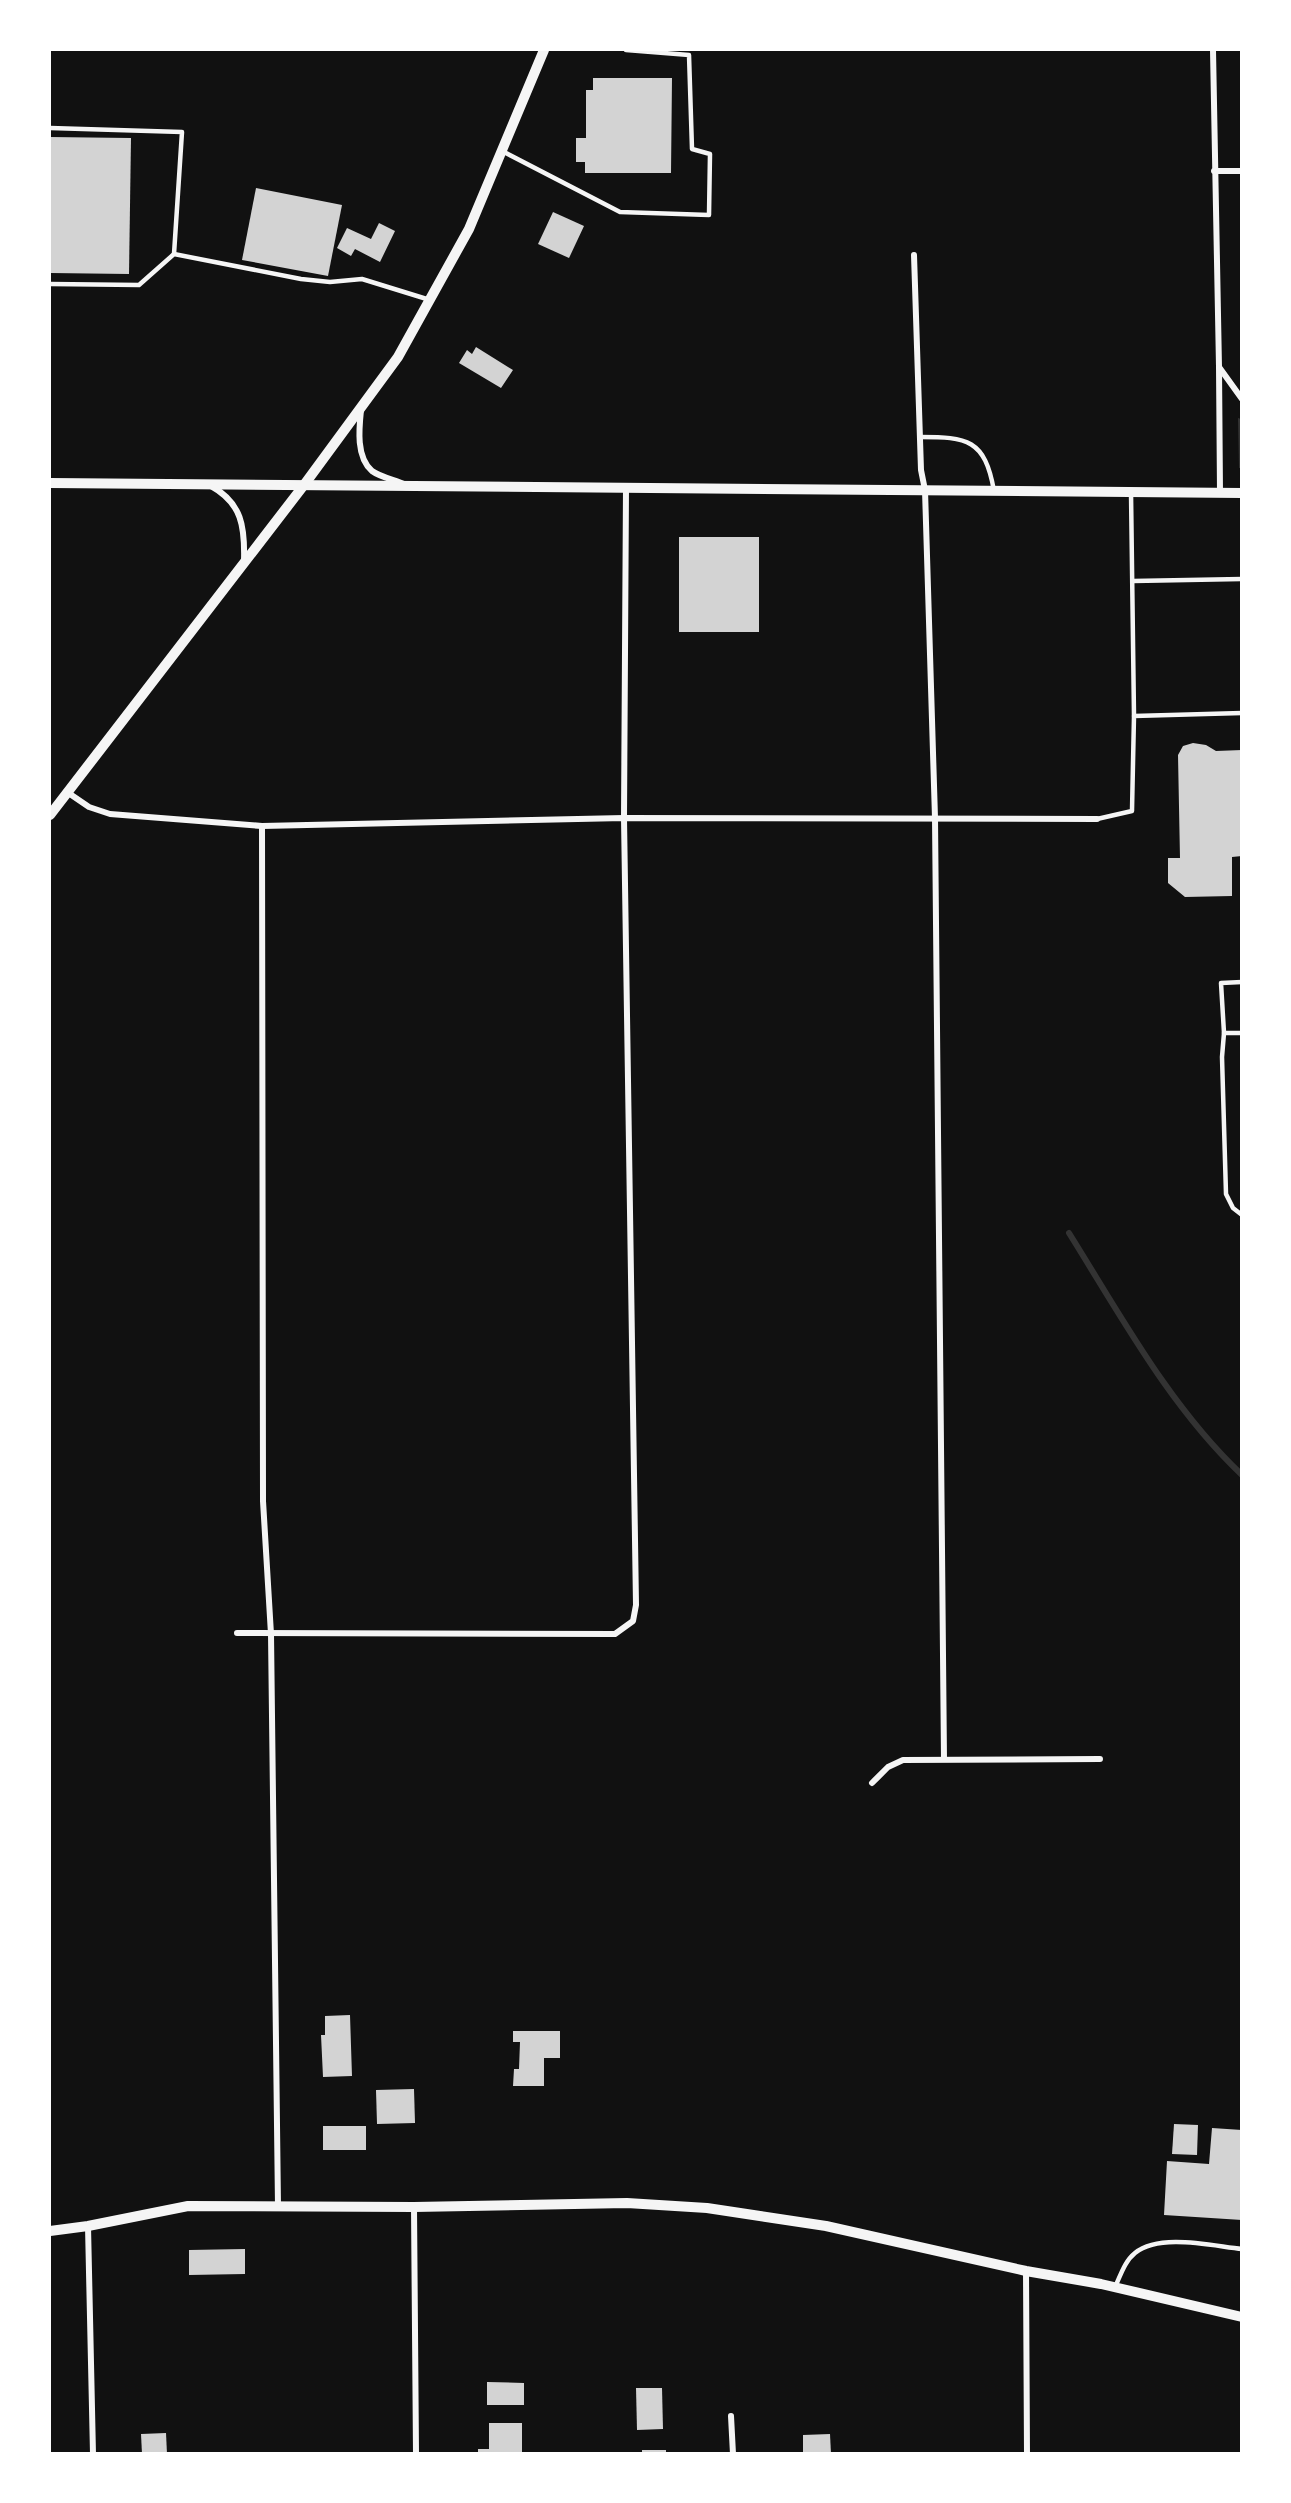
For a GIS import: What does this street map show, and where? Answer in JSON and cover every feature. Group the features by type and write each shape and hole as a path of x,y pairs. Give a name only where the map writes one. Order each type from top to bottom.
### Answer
{"street":[{"path":"50,815 304,485 398,357 469,229 544,50"},
{"path":"1213,50 1220,493"},
{"path":"1214,171 1242,171"},
{"path":"914,255 921,470 926,490 935,818 944,1759"},
{"path":"1219,367 1242,399"},
{"path":"361,407 359,431 362,453 372,471 410,486"},
{"path":"50,483 1242,493"},
{"path":"208,484 226,494 238,511 244,539 244,562"},
{"path":"237,1633 615,1634 633,1621 636,1605 624,818 626,488"},
{"path":"67,792 90,807 110,814 262,826 624,818 1097,819"},
{"path":"262,826 263,1501 271,1634 278,2206"},
{"path":"872,1783 888,1767 903,1760 1100,1759"},
{"path":"50,2231 88,2226 188,2206 414,2207 627,2203 707,2208 826,2226 1242,2317"},
{"path":"414,2207 416,2454"},
{"path":"88,2226 93,2454"},
{"path":"1026,2271 1027,2454"},
{"path":"731,2416 732,2454"}],"lane":[{"path":"502,151 620,212 709,215 710,154 692,149 689,55 626,50"},
{"path":"50,128 182,132 174,254 139,285 50,284"},
{"path":"174,254 301,279 330,282 362,279 430,300"},
{"path":"920,437 953,437 974,445 990,469 993,490"},
{"path":"1097,819 1132,811 1134,716 1131,492"},
{"path":"1133,581 1242,579"},
{"path":"1134,716 1242,713"},
{"path":"1242,982 1221,983 1224,1033 1222,1057 1226,1194 1233,1208 1242,1215"},
{"path":"1224,1033 1242,1033"},
{"path":"1115,2288 1124,2266 1134,2254 1146,2246 1163,2242 1242,2249"}],"shaded area":[{"path":"1238,418 1241,419 1241,468 1239,468"}],"building":[{"path":"593,78 672,78 671,173 585,173 585,162 576,162 576,138 586,138 586,90 593,90"},
{"path":"50,137 131,138 129,274 50,273"},
{"path":"256,188 342,205 328,276 242,260"},
{"path":"553,212 584,226 569,258 538,244"},
{"path":"379,223 395,231 380,262 355,249 351,256 337,248 347,228 371,239"},
{"path":"476,347 513,370 501,388 459,363 467,350 472,354"},
{"path":"679,537 759,537 759,632 679,632"},
{"path":"1193,743 1206,745 1216,751 1242,750 1242,856 1232,857 1232,896 1185,897 1168,883 1168,858 1180,858 1178,755 1183,746"},
{"path":"350,2015 352,2076 323,2077 321,2035 325,2035 325,2016"},
{"path":"513,2031 560,2031 560,2058 544,2058 544,2086 513,2086 514,2069 519,2069 520,2042 513,2042"},
{"path":"414,2089 415,2123 377,2124 376,2090"},
{"path":"1174,2124 1198,2125 1197,2155 1172,2154"},
{"path":"323,2126 366,2126 366,2150 323,2150"},
{"path":"1212,2128 1242,2130 1242,2220 1164,2215 1167,2161 1209,2164"},
{"path":"245,2249 245,2274 189,2275 189,2250"},
{"path":"487,2382 524,2383 524,2405 487,2405"},
{"path":"636,2388 662,2388 663,2429 637,2430"},
{"path":"489,2423 522,2423 522,2454 478,2454 478,2449 489,2449"},
{"path":"166,2433 167,2454 142,2454 141,2434"},
{"path":"830,2434 831,2454 803,2454 803,2435"},
{"path":"642,2450 666,2450 666,2454 642,2454"}],"waterway":[{"path":"1069,1233 1169,1390 1216,1448 1242,1475"}]}
